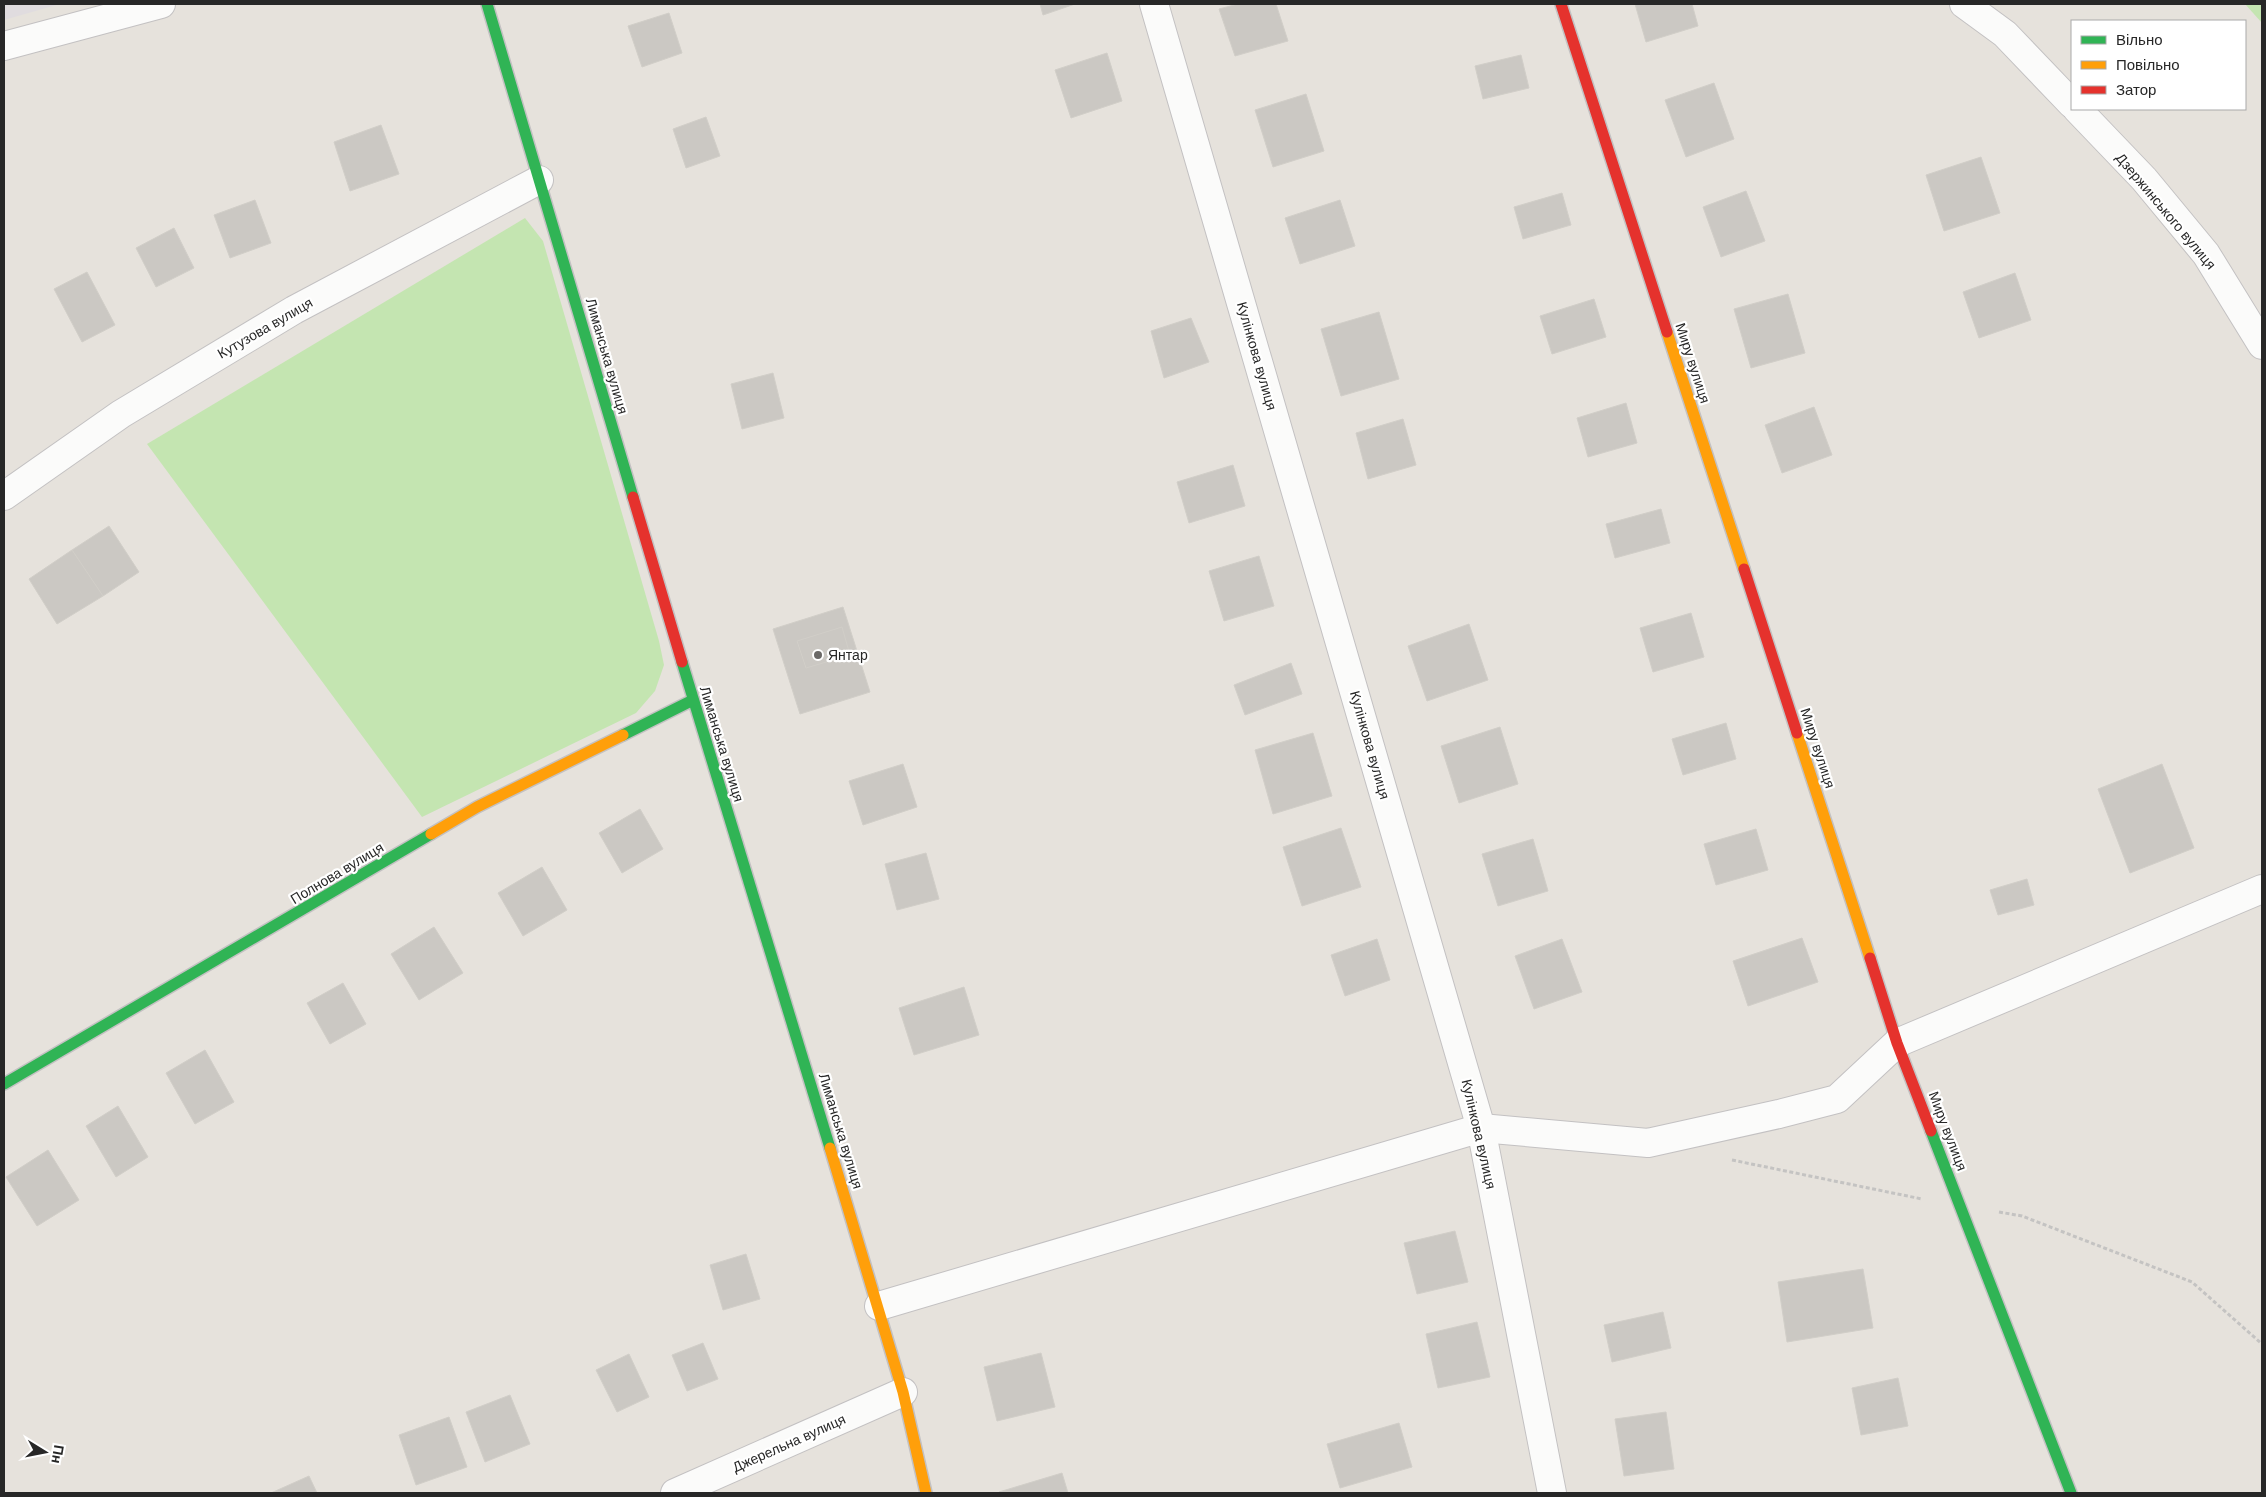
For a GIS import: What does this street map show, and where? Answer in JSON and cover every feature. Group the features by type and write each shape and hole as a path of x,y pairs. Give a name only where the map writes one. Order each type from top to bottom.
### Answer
{"street":[{"path":"4,46 160,4"},
{"name":"Лиманська вулиця","path":"487,4 693,700 879,1306 903,1392 926,1493"},
{"name":"Кулінкова вулиця","path":"1154,4 1481,1128 1552,1493"},
{"name":"Миру вулиця","path":"1562,4 1897,1043 2071,1493"},
{"path":"1964,4 2006,34 2071,103"},
{"name":"Дзержинського вулиця","path":"2078,110 2144,179 2206,254 2262,345"},
{"name":"Кутузова вулиця","path":"4,496 121,414 294,310 539,180"},
{"name":"Полнова вулиця","path":"4,1084 476,807 693,700"},
{"path":"879,1306 1481,1128 1648,1143 1837,1099 1897,1043 2262,889"},
{"name":"Джерельна вулиця","path":"675,1493 903,1392"}],"shaded area":[{"path":"4,4 60,4 4,20"}],"green space":[{"path":"2245,4 2262,4 2262,23"},
{"path":"525,218 543,241 659,641 664,665 655,691 636,713 422,817 147,444"}],"building":[{"path":"1040,4 1075,4 1043,15"},
{"path":"1238,4 1276,4 1288,41 1235,56 1219,9"},
{"path":"1635,4 1692,4 1698,26 1646,42"},
{"path":"669,13 682,53 642,67 628,26"},
{"path":"1107,53 1122,101 1071,118 1055,70"},
{"path":"1521,55 1529,88 1483,99 1475,66"},
{"path":"1714,83 1734,139 1686,157 1665,100"},
{"path":"1306,94 1324,151 1273,167 1255,110"},
{"path":"706,117 720,156 686,168 673,129"},
{"path":"381,125 399,174 350,191 334,142"},
{"path":"1981,157 2000,213 1944,231 1926,175"},
{"path":"1746,191 1765,241 1721,257 1703,207"},
{"path":"1562,193 1571,225 1523,239 1514,207"},
{"path":"255,200 271,243 230,258 214,215"},
{"path":"1340,200 1355,246 1300,264 1285,218"},
{"path":"174,228 194,268 156,287 136,248"},
{"path":"87,272 115,325 82,342 54,289"},
{"path":"2015,273 2031,320 1979,338 1963,292"},
{"path":"1788,294 1805,353 1751,368 1734,309"},
{"path":"1594,299 1606,337 1552,354 1540,316"},
{"path":"1379,312 1399,379 1341,396 1321,329"},
{"path":"1191,318 1209,362 1164,378 1151,331"},
{"path":"773,373 784,418 742,429 731,384"},
{"path":"1626,403 1637,443 1588,457 1577,418"},
{"path":"1814,407 1832,455 1782,473 1765,425"},
{"path":"1403,419 1416,465 1368,479 1356,433"},
{"path":"1233,465 1245,506 1189,523 1177,482"},
{"path":"1661,509 1670,543 1615,558 1606,524"},
{"path":"109,526 139,572 103,596 72,550"},
{"path":"72,550 103,596 57,624 29,579"},
{"path":"1259,556 1274,606 1224,621 1209,571"},
{"path":"843,607 870,692 800,714 773,629"},
{"path":"1691,613 1704,657 1653,672 1640,628"},
{"path":"1469,624 1488,680 1427,701 1408,646"},
{"path":"842,627 850,655 806,668 797,641"},
{"path":"1291,663 1302,694 1245,715 1234,685"},
{"path":"1726,723 1736,759 1683,775 1672,739"},
{"path":"1500,727 1518,784 1459,803 1441,746"},
{"path":"1313,733 1332,796 1273,814 1255,750"},
{"path":"903,764 917,807 863,825 849,781"},
{"path":"2162,764 2194,848 2130,873 2098,789"},
{"path":"640,809 663,849 622,873 599,833"},
{"path":"1341,828 1361,887 1302,906 1283,847"},
{"path":"1756,829 1768,870 1716,885 1704,844"},
{"path":"1533,839 1548,891 1498,906 1482,854"},
{"path":"926,853 939,899 897,910 885,864"},
{"path":"542,867 567,910 523,936 498,893"},
{"path":"2027,879 2034,905 1998,915 1990,890"},
{"path":"434,927 463,973 419,1000 391,954"},
{"path":"1802,938 1818,982 1748,1006 1733,961"},
{"path":"1377,939 1390,980 1345,996 1331,955"},
{"path":"1562,939 1582,992 1534,1009 1515,956"},
{"path":"343,983 366,1024 330,1044 307,1003"},
{"path":"964,987 979,1035 914,1055 899,1008"},
{"path":"205,1050 234,1102 195,1124 166,1073"},
{"path":"118,1106 148,1157 116,1177 86,1126"},
{"path":"48,1150 79,1200 37,1226 6,1177"},
{"path":"1455,1231 1468,1282 1417,1294 1404,1243"},
{"path":"746,1254 760,1299 723,1310 710,1265"},
{"path":"1863,1269 1873,1328 1787,1342 1778,1282"},
{"path":"1663,1312 1671,1348 1612,1362 1604,1325"},
{"path":"1477,1322 1490,1377 1438,1388 1426,1334"},
{"path":"703,1343 718,1379 687,1391 672,1355"},
{"path":"1041,1353 1055,1407 997,1421 984,1367"},
{"path":"629,1354 649,1397 617,1412 596,1370"},
{"path":"1898,1378 1908,1426 1861,1435 1852,1388"},
{"path":"510,1395 530,1444 485,1462 466,1412"},
{"path":"1666,1412 1674,1469 1624,1476 1615,1419"},
{"path":"449,1417 467,1467 416,1485 399,1435"},
{"path":"1399,1423 1412,1467 1340,1488 1327,1444"},
{"path":"1062,1473 1068,1493 999,1492"},
{"path":"309,1476 317,1493 271,1493"}],"traffic: fast":[{"path":"487,4 633,497"},
{"path":"682,662 830,1148"},
{"path":"623,735 693,700"},
{"path":"4,1084 431,834"},
{"path":"1931,1131 2071,1493"}],"traffic: slow":[{"path":"1667,332 1744,569"},
{"path":"1797,733 1870,958"},
{"path":"431,834 477,807 623,735"},
{"path":"830,1148 903,1392 926,1493"}],"traffic: jam":[{"path":"1561,4 1667,332"},
{"path":"633,497 682,662"},
{"path":"1744,569 1797,733"},
{"path":"1870,958 1897,1043 1931,1131"}],"place":[{"name":"Янтар","path":"818,655"}]}
